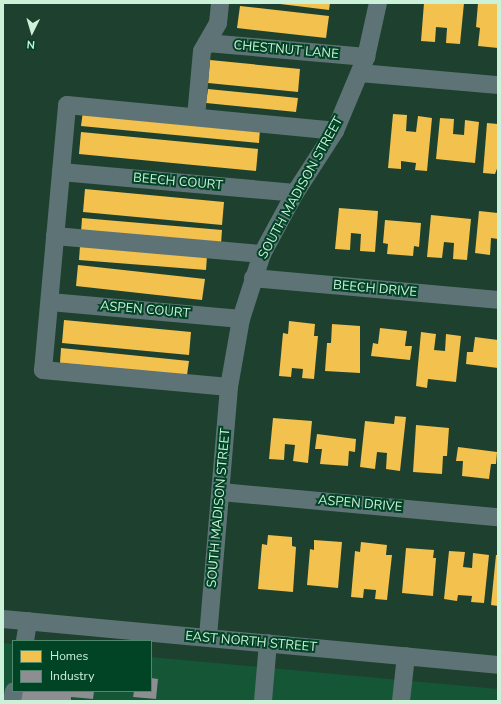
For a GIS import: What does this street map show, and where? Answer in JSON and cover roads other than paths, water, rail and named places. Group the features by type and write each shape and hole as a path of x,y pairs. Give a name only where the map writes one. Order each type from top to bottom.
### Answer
{"street":[{"path":"196,117 202,51 218,23 220,3"},
{"name":"SOUTH MADISON STREET","path":"208,638 230,387 241,319 262,254 295,193 335,131 363,65 378,3"},
{"name":"CHESTNUT LANE","path":"206,43 498,85"},
{"path":"230,387 43,370 68,105 335,131"},
{"name":"BEECH COURT","path":"61,172 295,193"},
{"path":"56,236 262,254"},
{"name":"BEECH DRIVE","path":"253,278 498,300"},
{"name":"ASPEN COURT","path":"50,302 241,319"},
{"name":"ASPEN DRIVE","path":"221,492 498,517"},
{"name":"EAST NORTH STREET","path":"3,619 28,621 122,635 208,638 498,665"},
{"path":"24,640 28,621"},
{"path":"263,701 268,643"},
{"path":"401,701 406,656"}]}
